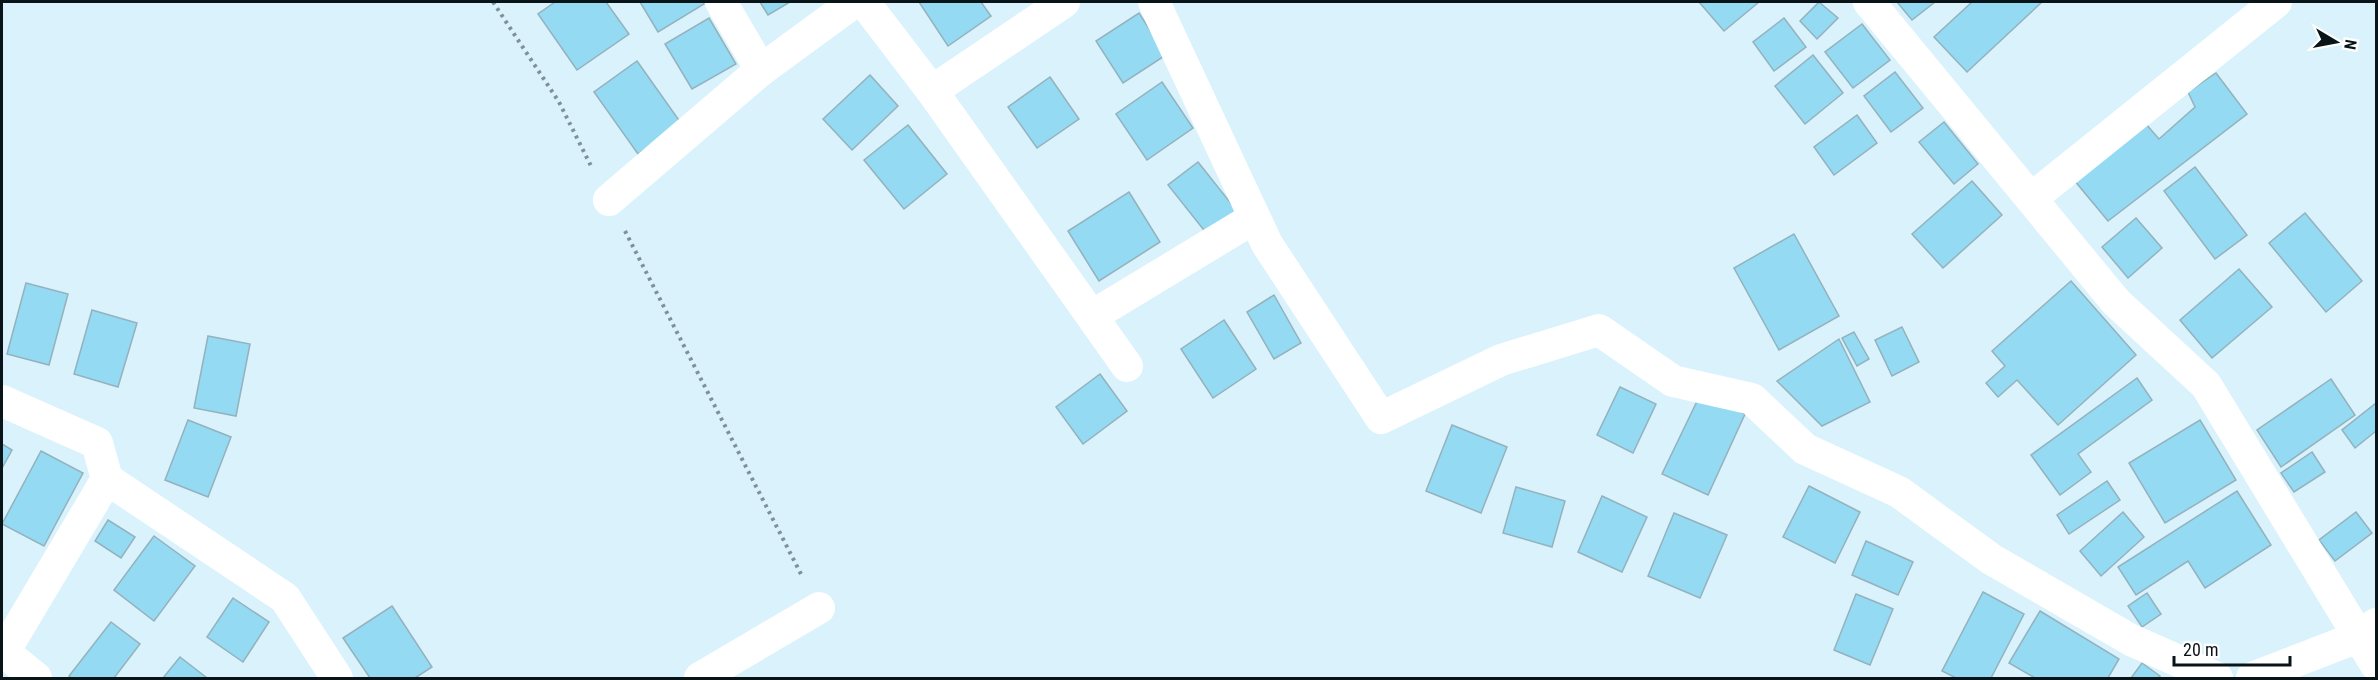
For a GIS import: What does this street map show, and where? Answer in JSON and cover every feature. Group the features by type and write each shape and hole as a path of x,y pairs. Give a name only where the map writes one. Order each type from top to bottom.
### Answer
{"street":[{"path":"721,2 761,70"},
{"path":"609,200 761,70 854,2"},
{"path":"864,2 932,91 1127,366"},
{"path":"932,91 1064,2"},
{"path":"1154,2 1267,244 1381,418 1501,360 1599,330 1673,381 1752,399 1805,449 1899,492 1991,560 2131,640 2217,678"},
{"path":"1869,2 2116,302 2206,385 2367,630 2376,665"},
{"path":"2031,198 2276,2"},
{"path":"1092,316 1254,218"},
{"path":"2,401 97,443 106,479 285,598 337,678"},
{"path":"36,678 4,652 106,479"},
{"path":"700,678 819,609"},
{"path":"2252,678 2367,630"}],"path":[{"path":"492,2 558,102 819,609"}],"building":[{"path":"555,2 606,2 629,34 577,70 538,14"},
{"path":"640,2 703,2 704,4 658,32"},
{"path":"760,2 790,2 768,15"},
{"path":"919,2 981,2 991,16 948,46"},
{"path":"1699,2 1759,2 1724,31"},
{"path":"1819,2 1838,18 1817,39 1800,21"},
{"path":"1897,2 1935,2 1912,20"},
{"path":"1972,2 2042,2 1967,72 1934,37"},
{"path":"1139,13 1166,55 1123,83 1096,41"},
{"path":"709,18 736,64 692,89 665,44"},
{"path":"1784,18 1806,47 1774,71 1753,42"},
{"path":"1862,24 1890,60 1853,88 1825,52"},
{"path":"1813,55 1843,93 1805,124 1775,86"},
{"path":"637,61 681,123 638,154 594,92"},
{"path":"1895,72 1923,108 1891,132 1864,96"},
{"path":"2216,73 2247,114 2108,221 2074,180 2146,124 2159,139 2195,107 2188,92"},
{"path":"870,75 898,106 852,150 823,119"},
{"path":"1050,77 1079,119 1037,148 1008,107"},
{"path":"1162,82 1193,128 1147,160 1116,114"},
{"path":"1857,115 1877,143 1834,175 1814,147"},
{"path":"1944,122 1978,164 1954,184 1919,142"},
{"path":"908,125 947,174 904,209 864,160"},
{"path":"1198,162 1237,211 1207,234 1168,185"},
{"path":"2195,167 2247,235 2215,259 2164,191"},
{"path":"1972,181 2002,215 1943,268 1912,234"},
{"path":"1129,192 1160,242 1099,281 1068,231"},
{"path":"2305,213 2362,281 2326,312 2269,243"},
{"path":"2136,218 2162,248 2128,278 2102,247"},
{"path":"1794,234 1839,316 1779,350 1734,268"},
{"path":"2239,269 2272,307 2212,358 2180,320"},
{"path":"2071,281 2136,355 2058,425 2017,380 1998,397 1986,383 2005,366 1992,351"},
{"path":"26,283 68,294 49,365 7,354"},
{"path":"1274,295 1301,343 1274,359 1247,312"},
{"path":"92,310 137,323 118,387 74,374"},
{"path":"1224,320 1256,369 1213,398 1181,349"},
{"path":"1902,327 1919,362 1892,376 1875,340"},
{"path":"1854,332 1869,359 1857,366 1842,338"},
{"path":"208,336 250,344 236,416 194,408"},
{"path":"1839,339 1870,402 1822,426 1777,381"},
{"path":"1100,374 1127,411 1083,444 1056,407"},
{"path":"2137,378 2152,400 2078,454 2091,472 2060,495 2031,455"},
{"path":"2331,379 2355,415 2281,467 2257,430"},
{"path":"1620,387 1656,404 1633,453 1597,435"},
{"path":"1701,393 1745,414 1708,495 1662,474"},
{"path":"2376,403 2376,431 2355,448 2342,430"},
{"path":"188,420 231,437 208,497 165,480"},
{"path":"2200,420 2236,480 2165,523 2129,463"},
{"path":"1452,425 1507,447 1481,513 1426,491"},
{"path":"2,444 12,450 2,468"},
{"path":"41,451 83,473 44,546 2,524"},
{"path":"2312,452 2325,472 2294,492 2281,473"},
{"path":"2107,481 2120,500 2069,534 2057,515"},
{"path":"1809,486 1860,512 1835,563 1783,537"},
{"path":"1516,487 1565,501 1552,547 1503,533"},
{"path":"2237,491 2271,545 2205,588 2188,561 2136,595 2118,567"},
{"path":"1602,496 1647,517 1622,572 1578,552"},
{"path":"2123,512 2144,537 2101,576 2080,551"},
{"path":"2356,512 2372,533 2335,561 2319,540"},
{"path":"1674,513 1727,535 1700,598 1648,576"},
{"path":"108,520 135,537 121,558 95,541"},
{"path":"154,536 195,566 154,621 114,590"},
{"path":"1866,541 1913,562 1898,595 1852,575"},
{"path":"1983,592 2024,614 1991,678 1956,678 1942,671"},
{"path":"2147,593 2161,614 2142,627 2128,606"},
{"path":"1856,594 1893,609 1870,665 1834,650"},
{"path":"233,598 269,622 243,662 207,637"},
{"path":"392,606 432,667 415,678 370,678 343,638"},
{"path":"2040,611 2119,659 2108,678 2035,678 2009,663"},
{"path":"111,622 140,644 114,678 72,678 69,676"},
{"path":"180,657 207,678 163,678"},
{"path":"2142,663 2160,676 2158,678 2131,678"}]}
